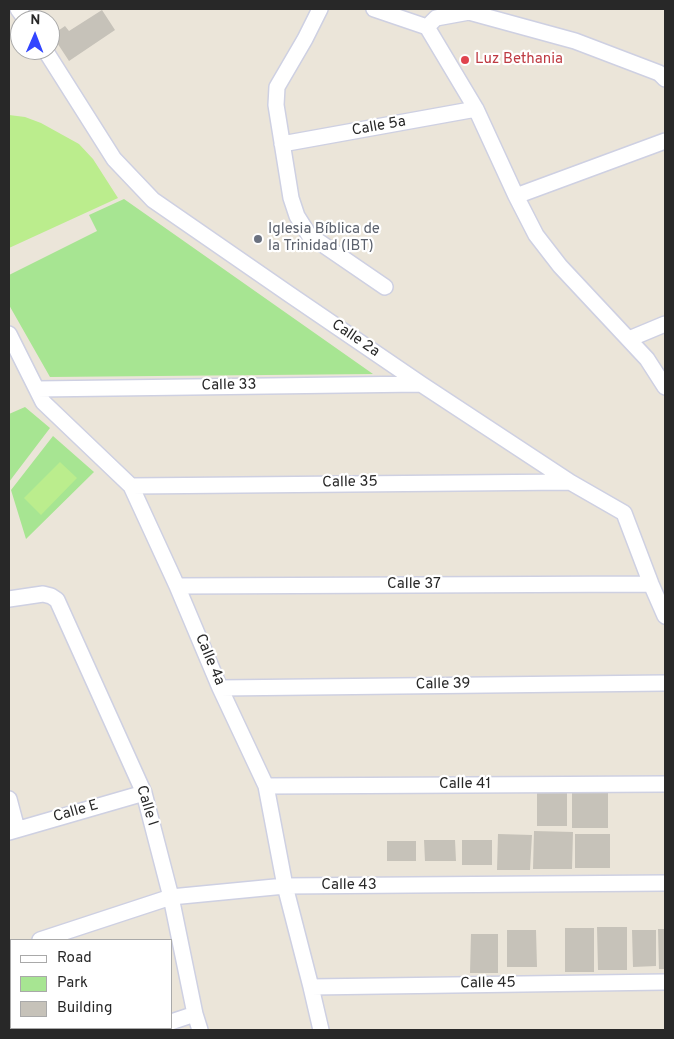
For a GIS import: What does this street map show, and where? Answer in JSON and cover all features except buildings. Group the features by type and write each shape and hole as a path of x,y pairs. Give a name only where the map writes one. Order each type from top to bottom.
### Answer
{"street":[{"path":"320,9 278,87 276,105 290,198 297,216 309,235 385,287"},
{"path":"374,9 427,27 476,109 536,235 560,266 630,338 647,359 665,387"},
{"path":"427,27 436,18 469,10 575,41 659,73 665,79"},
{"name":"Calle 2a","path":"51,60 114,159 153,200 422,384 570,482 624,513 665,616"},
{"name":"Calle 5a","path":"282,144 476,109"},
{"path":"516,196 665,142"},
{"path":"630,338 665,324"},
{"name":"Calle 4a","path":"9,334 44,402 131,486 177,586 220,688 266,786 285,886 321,1030"},
{"name":"Calle 33","path":"37,388 422,384"},
{"name":"Calle 35","path":"131,486 570,482"},
{"name":"Calle 37","path":"177,586 651,584"},
{"name":"Calle I","path":"9,599 43,594 57,600 144,792 171,897 200,1030"},
{"name":"Calle 39","path":"220,688 665,683"},
{"name":"Calle 41","path":"266,786 665,784"},
{"name":"Calle E","path":"13,830 144,792"},
{"path":"9,799 13,830"},
{"name":"Calle 43","path":"43,939 171,897 285,886 665,883"},
{"name":"Calle 45","path":"311,987 665,982"},
{"path":"172,1022 195,1014"}],"green space":[{"path":"9,115 25,117 41,123 79,144 93,159 118,198 9,248"},
{"path":"124,199 373,374 50,377 9,305 9,275 97,231 89,215"},
{"path":"25,407 50,428 9,482 9,414"},
{"path":"53,436 94,472 26,539 11,490"},
{"path":"60,462 77,478 41,515 24,498"}],"place":[{"name":"Luz Bethania","path":"465,60"},
{"name":"Iglesia Bíblica de la Trinidad (IBT)","path":"258,239"}]}
